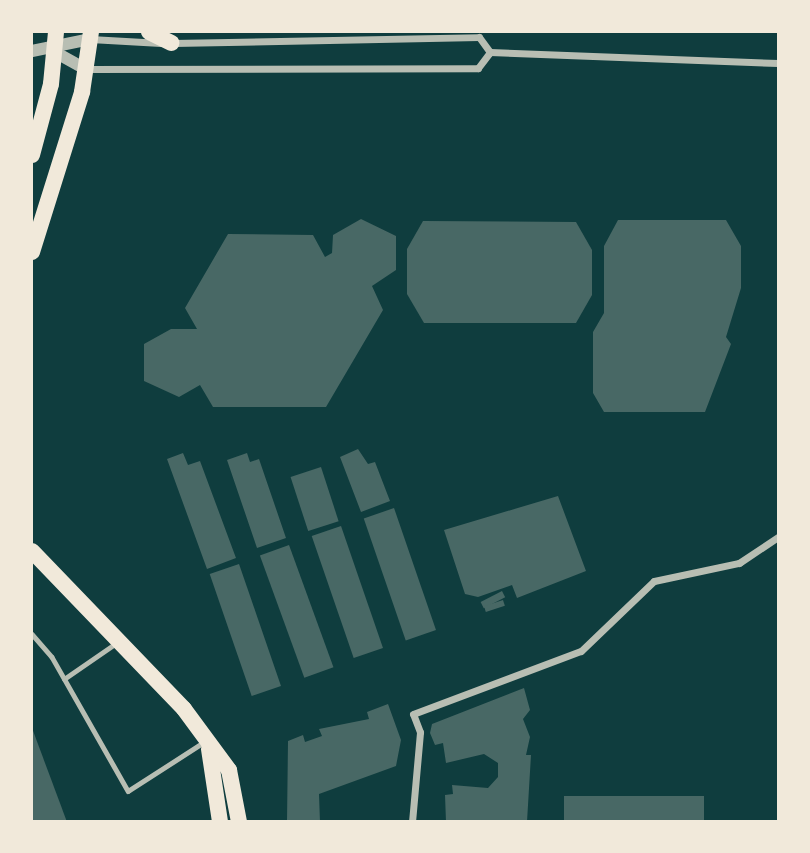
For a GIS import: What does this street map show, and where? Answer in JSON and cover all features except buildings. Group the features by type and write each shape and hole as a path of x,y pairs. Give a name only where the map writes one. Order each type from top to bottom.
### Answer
{"main road":[{"path":"32,155 56,32"},
{"path":"149,32 172,43"},
{"path":"32,252 85,69 90,35"},
{"path":"32,551 184,709 207,744 229,770 239,821"},
{"path":"207,744 220,821"}],"street":[{"path":"32,51 53,51 90,35 172,43 479,37 490,52"},
{"path":"53,51 85,69 478,68 490,52"},
{"path":"490,52 779,63"},
{"path":"412,821 420,732 413,714 581,651 654,581 739,563 779,537"}],"lane":[{"path":"32,634 64,679 128,791 207,744"},
{"path":"64,679 119,641"}]}
